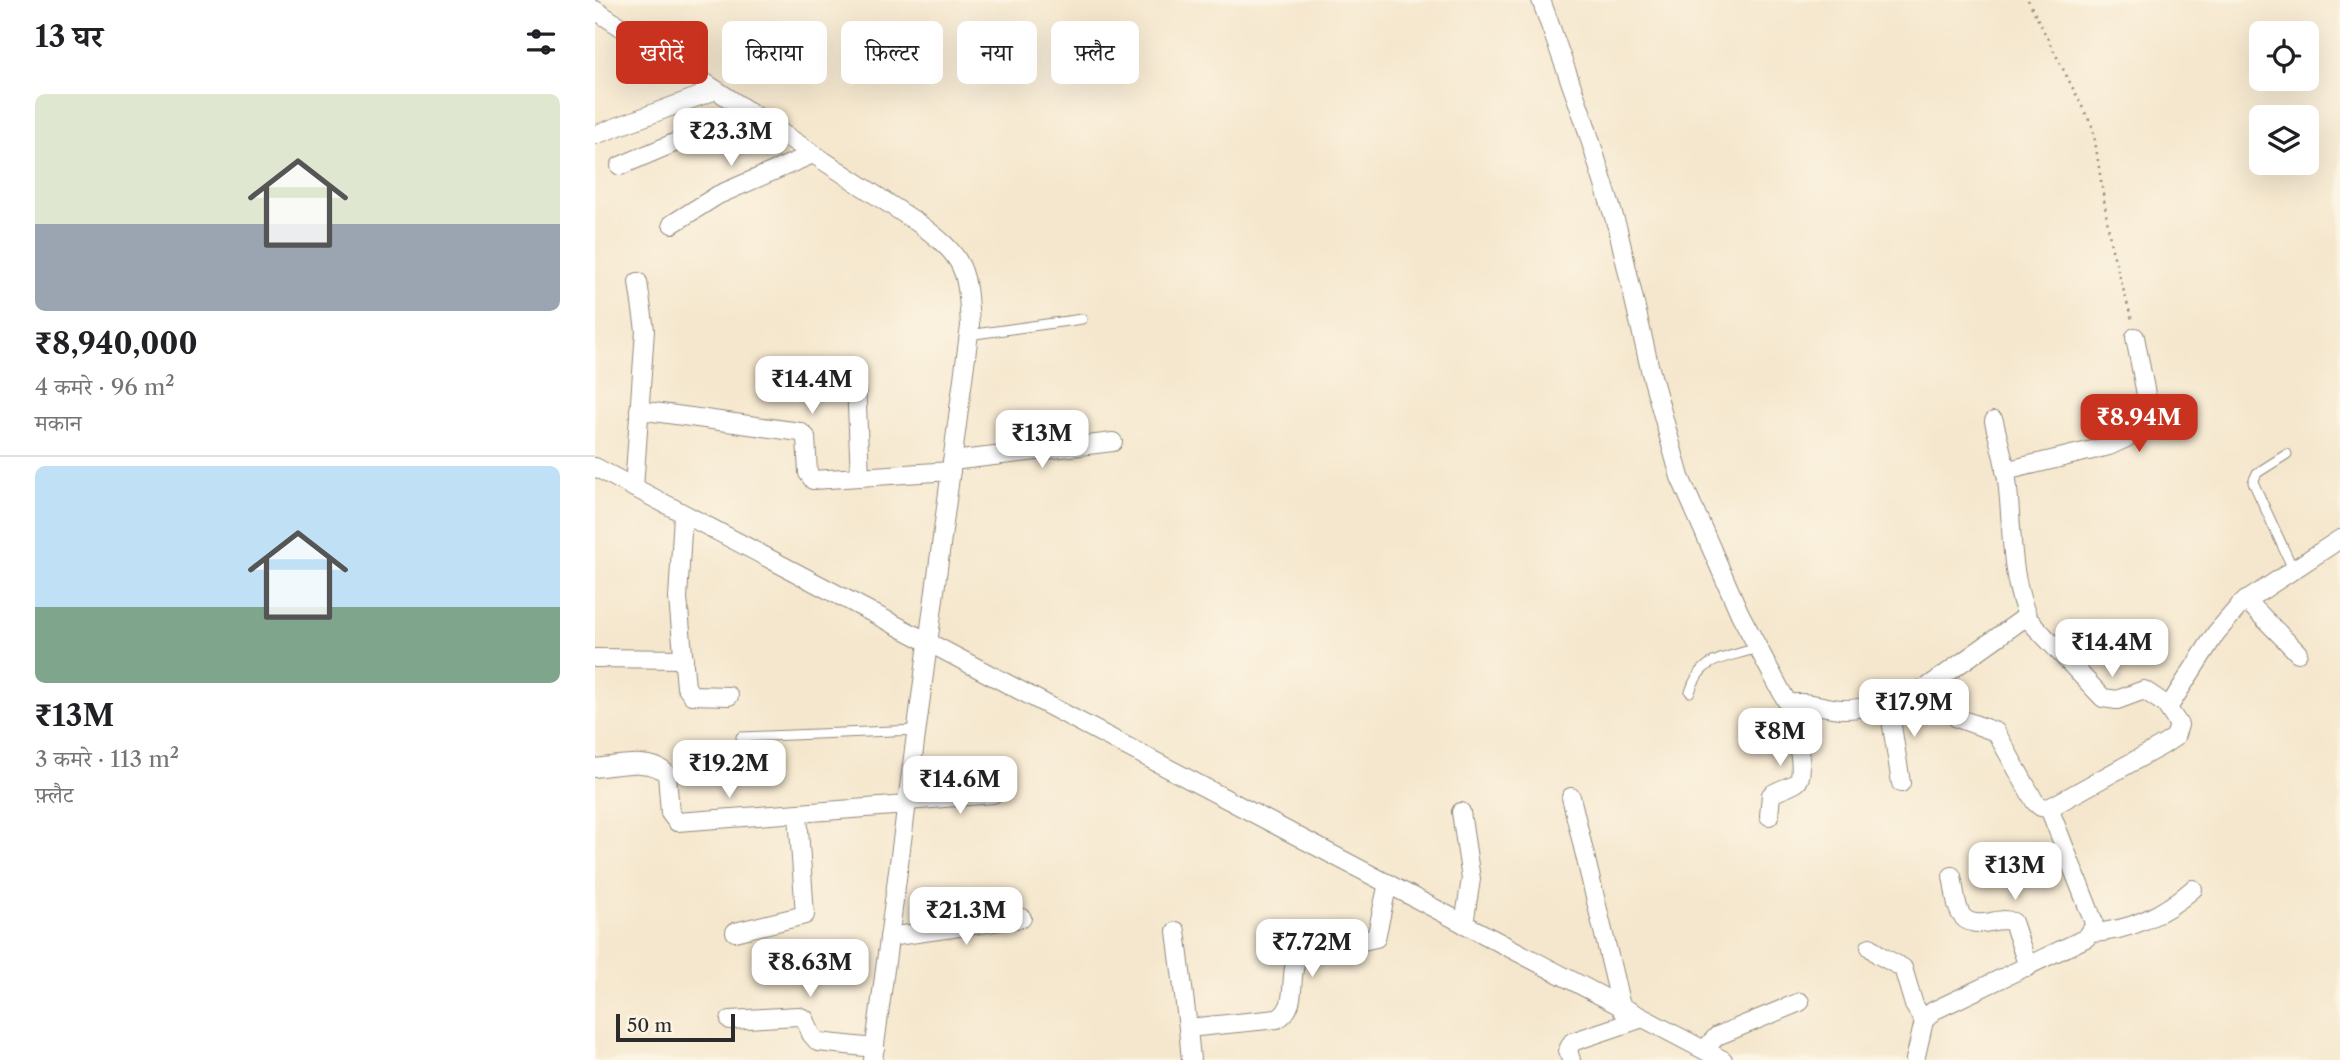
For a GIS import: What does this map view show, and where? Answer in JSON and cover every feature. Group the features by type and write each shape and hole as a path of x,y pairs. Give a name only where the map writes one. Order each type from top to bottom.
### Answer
{"street":[{"path":"1542,0 1584,120 1618,230 1650,369 1680,477 1757,648 1789,704 1801,776 1797,782 1771,795 1769,816"},
{"path":"595,10 918,223 954,252 963,268 968,290 973,335 916,730 912,802 896,937 874,1054 818,1042 811,1034 805,1019 798,1016 730,1020"},
{"path":"595,135 716,90"},
{"path":"620,166 749,111"},
{"path":"672,224 718,195 813,154"},
{"path":"634,488 645,330 638,282"},
{"path":"2005,471 2109,446 2135,434 2145,422 2149,410 2135,337"},
{"path":"856,382 860,477"},
{"path":"639,410 800,432 806,437 810,479 860,477 1113,442"},
{"path":"1926,688 1958,718 1996,732 2035,802 2041,807 2049,808 2175,737 2179,725 2168,708 2144,690 2117,699 2103,698 2040,634 2027,616 2011,545 2005,471 1994,421"},
{"path":"595,467 1388,883 1622,1010 1723,1060"},
{"path":"683,515 678,598 690,694 729,696"},
{"path":"2168,708 2216,633 2246,600 2340,539"},
{"path":"2246,600 2298,653"},
{"path":"1789,704 1811,701 1840,709 1857,708 1926,688 2027,616"},
{"path":"595,658 684,659"},
{"path":"1888,700 1901,783"},
{"path":"595,768 630,765 660,767 667,774 670,813 677,822 798,815 993,794"},
{"path":"1571,797 1622,1010"},
{"path":"2049,808 2093,920 2091,933"},
{"path":"1461,812 1471,879 1464,924"},
{"path":"735,932 804,915 798,815"},
{"path":"1952,876 1959,910 1965,921 1973,925 2006,920 2013,922 2028,967"},
{"path":"1188,1028 1277,1019 1285,1015 1290,1002 1295,962 1299,955 1376,938 1388,883"},
{"path":"1915,1060 1924,1021 1933,1011 2028,967 2091,933 2125,930 2144,922 2177,903 2193,889"},
{"path":"896,937 1022,918"},
{"path":"1176,931 1191,1060"},
{"path":"1870,947 1878,955 1903,968 1914,1006 1924,1021"},
{"path":"1704,1050 1717,1036 1800,1002"},
{"path":"1571,1060 1569,1047 1576,1039 1640,1019"}],"lane":[{"path":"973,335 1082,319"},
{"path":"2287,454 2257,473 2253,482 2293,569"},
{"path":"1690,692 1695,677 1703,666 1757,648"},
{"path":"741,737 916,730"}],"path":[{"path":"2028,0 2093,128 2106,195 2111,246 2129,302 2135,337"}]}
